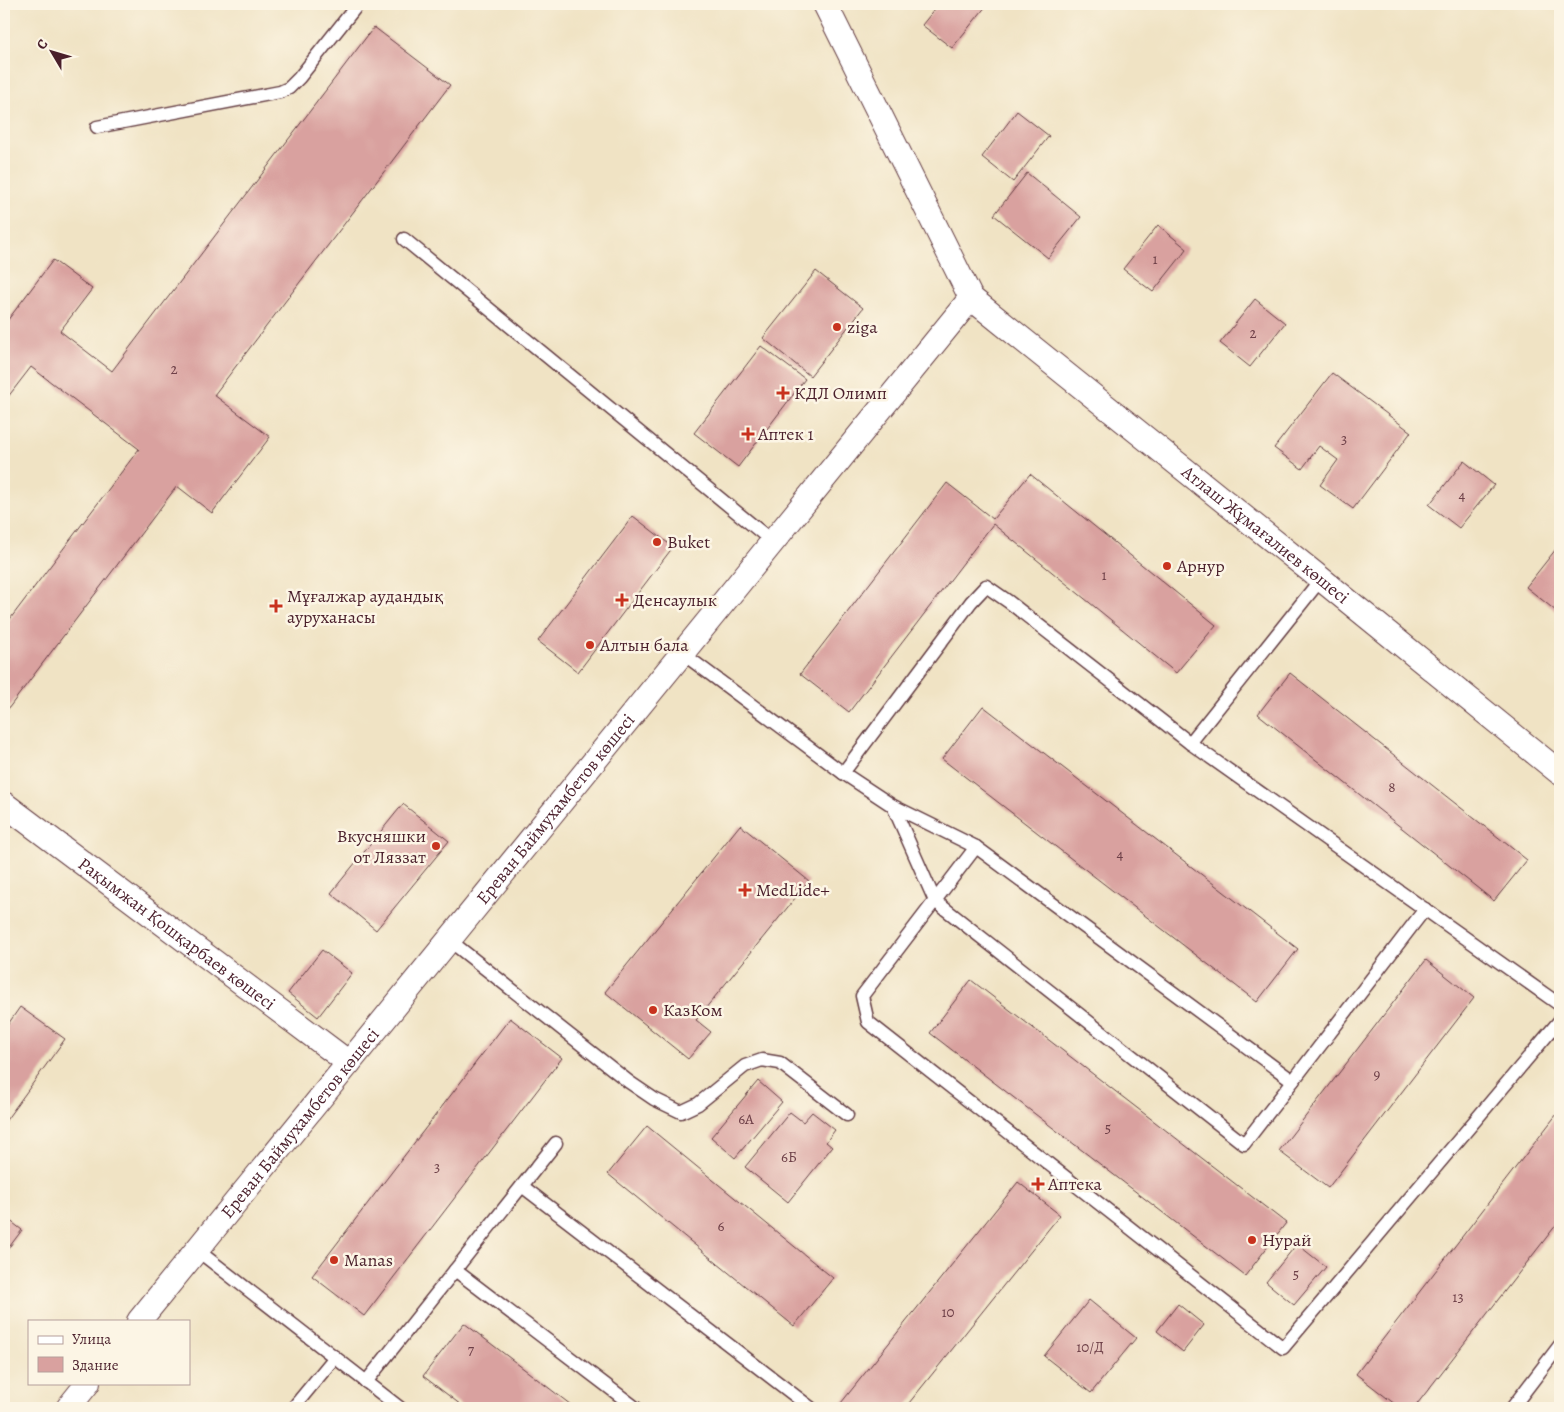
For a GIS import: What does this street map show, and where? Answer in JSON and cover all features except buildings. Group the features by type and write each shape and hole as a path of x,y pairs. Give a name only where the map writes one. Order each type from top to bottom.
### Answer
{"street":[{"path":"825,4 971,298"},
{"name":"Ереван Баймухамбетов көшесі","path":"140,1320 971,298"},
{"name":"Атлаш Жұмағалиев көшесі","path":"971,298 1560,773"},
{"name":"Рақымжан Қошқарбаев көшесі","path":"4,804 349,1063"},
{"path":"68,1408 87,1384"}],"lane":[{"path":"97,127 280,92 299,78 358,4"},
{"path":"404,239 773,542"},
{"path":"1190,743 1321,579"},
{"path":"843,773 971,602 986,586 1190,743 1560,1005"},
{"path":"682,653 843,773 892,806 976,847 1292,1081"},
{"path":"892,806 935,901 1244,1144 1425,909"},
{"path":"976,847 862,996 868,1022 1283,1348 1560,1020"},
{"path":"449,940 629,1082 681,1112 698,1104 746,1066 762,1060 780,1063 847,1115"},
{"path":"366,1382 556,1143"},
{"path":"522,1186 811,1408"},
{"path":"197,1250 400,1408"},
{"path":"455,1270 636,1408"},
{"path":"1512,1408 1560,1345"},
{"path":"293,1408 335,1357"}],"place":[{"name":"ziga","path":"837,327"},
{"name":"КДЛ Олимп","path":"783,393"},
{"name":"Аптек 1","path":"748,434"},
{"name":"Buket","path":"657,542"},
{"name":"Арнур","path":"1167,566"},
{"name":"Денсаулык","path":"622,600"},
{"name":"Мұғалжар аудандық ауруханасы","path":"276,606"},
{"name":"Алтын бала","path":"590,645"},
{"name":"Вкусняшки от Ляззат","path":"436,846"},
{"name":"MedLide+","path":"745,890"},
{"name":"КазКом","path":"653,1010"},
{"name":"Аптека","path":"1038,1184"},
{"name":"Нурай","path":"1252,1240"},
{"name":"Manas","path":"334,1260"}]}
